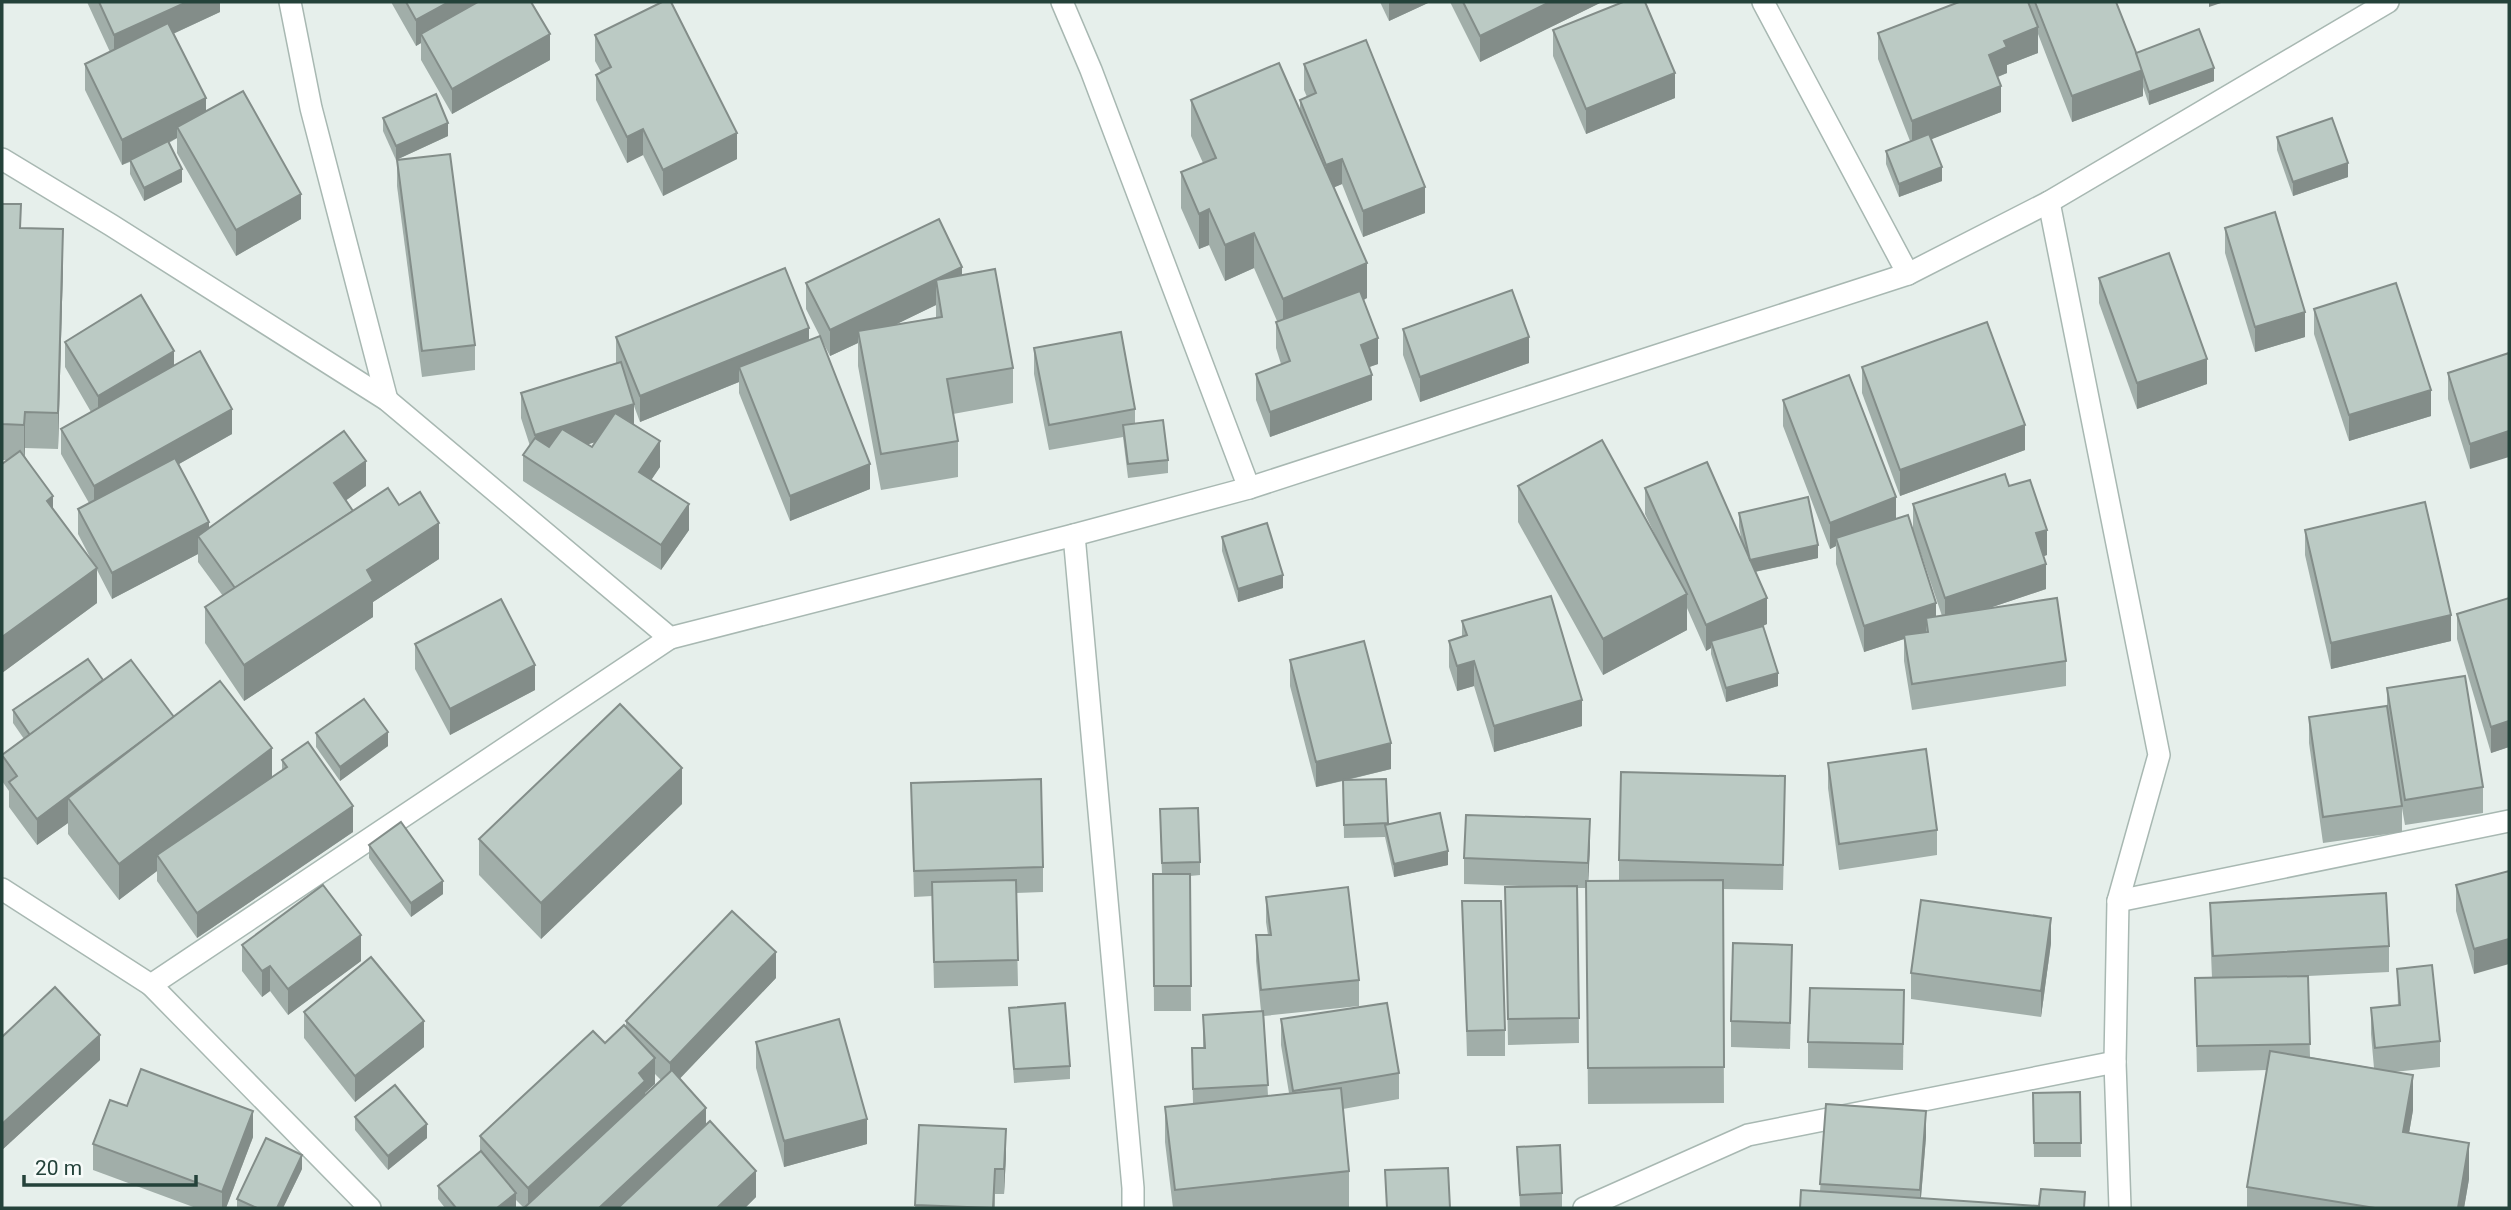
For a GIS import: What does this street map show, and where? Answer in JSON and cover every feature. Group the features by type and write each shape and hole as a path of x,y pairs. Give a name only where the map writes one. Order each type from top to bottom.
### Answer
{"street":[{"path":"290,2 311,108 387,400"},
{"path":"1062,2 1091,70 1249,488"},
{"path":"1763,2 1908,274"},
{"path":"151,985 670,638 1074,536 1249,488 1908,274 2049,202 2388,2"},
{"path":"2,159 387,400 670,638"},
{"path":"2049,202 2159,755 2118,901 2115,1062 2120,1208"},
{"path":"1074,536 1133,1208"},
{"path":"2118,901 2509,821"},
{"path":"2,889 151,985 370,1208"},
{"path":"1584,1208 1748,1135 2115,1062"}],"building":[{"path":"99,2 187,2 114,35"},
{"path":"406,2 449,2 416,20"},
{"path":"478,2 531,2 550,34 452,89 421,34"},
{"path":"662,2 671,2 737,133 663,170 643,129 627,137 596,75 611,67 595,35"},
{"path":"1463,2 1550,2 1480,36"},
{"path":"1623,2 1645,2 1675,73 1586,109 1553,30"},
{"path":"1959,2 2028,2 2038,27 2004,41 2007,47 1989,55 2001,86 1912,121 1878,33"},
{"path":"2035,2 2116,2 2143,70 2072,96"},
{"path":"168,23 206,98 122,140 85,64"},
{"path":"2199,29 2214,68 2149,92 2136,53"},
{"path":"1366,40 1425,187 1363,211 1342,159 1326,165 1300,100 1316,93 1304,64"},
{"path":"1279,63 1367,263 1283,299 1254,233 1225,245 1209,209 1199,214 1181,172 1216,158 1191,100"},
{"path":"243,91 301,194 236,230 177,127"},
{"path":"436,94 448,123 396,146 383,118"},
{"path":"2332,118 2348,163 2293,182 2277,137"},
{"path":"1929,134 1942,167 1899,184 1886,151"},
{"path":"168,141 182,169 144,188 130,160"},
{"path":"450,154 475,345 422,351 397,160"},
{"path":"2,204 21,204 20,228 63,229 58,413 25,412 24,425 2,424"},
{"path":"2275,212 2305,312 2255,327 2225,228"},
{"path":"939,219 962,267 830,330 806,283"},
{"path":"2169,253 2207,359 2137,383 2099,278"},
{"path":"785,268 809,328 640,396 616,337"},
{"path":"995,269 1013,368 947,379 958,441 881,454 858,331 942,317 936,280"},
{"path":"2396,283 2431,390 2349,415 2314,309"},
{"path":"1512,290 1529,337 1420,377 1403,329"},
{"path":"1360,291 1378,338 1361,345 1372,375 1270,412 1256,374 1290,361 1276,322"},
{"path":"141,295 174,351 98,396 65,342"},
{"path":"1987,322 2025,425 1900,470 1862,367"},
{"path":"1121,332 1135,409 1049,425 1034,348"},
{"path":"820,336 870,464 790,496 739,367"},
{"path":"200,351 232,409 94,486 61,429"},
{"path":"2509,353 2509,431 2470,444 2448,373"},
{"path":"621,362 634,404 535,435 521,393"},
{"path":"1849,375 1896,497 1830,523 1783,400"},
{"path":"615,413 660,441 639,472 689,504 661,545 523,455 535,438 549,447 562,429 592,447"},
{"path":"1163,420 1168,460 1128,464 1123,425"},
{"path":"344,431 366,461 334,483 353,511 235,588 198,536"},
{"path":"1602,440 1687,594 1603,639 1518,486"},
{"path":"20,451 53,496 47,501 97,568 2,637 2,464"},
{"path":"175,458 209,522 112,573 78,509"},
{"path":"1707,462 1767,598 1706,625 1645,488"},
{"path":"2005,474 2009,486 2030,480 2047,530 2036,533 2046,564 1945,598 1913,504"},
{"path":"388,488 399,505 420,492 439,523 367,570 373,581 244,665 205,607"},
{"path":"1808,497 1818,545 1750,560 1739,513"},
{"path":"2425,502 2451,615 2331,643 2305,530"},
{"path":"1908,515 1936,603 1864,626 1836,538"},
{"path":"1267,523 1283,575 1238,589 1222,537"},
{"path":"1551,596 1582,700 1494,726 1474,661 1457,666 1449,641 1467,635 1462,621"},
{"path":"2057,598 2066,661 1912,684 1904,635 1928,632 1926,618"},
{"path":"2509,598 2509,721 2491,727 2457,614"},
{"path":"501,599 535,665 450,709 415,644"},
{"path":"1763,626 1778,673 1726,688 1711,641"},
{"path":"1364,641 1391,743 1316,762 1290,660"},
{"path":"88,659 103,680 30,735 13,710"},
{"path":"131,660 174,717 37,819 9,782 17,776 2,755"},
{"path":"2465,676 2483,787 2405,800 2387,688"},
{"path":"220,681 272,748 119,864 68,798"},
{"path":"364,699 388,732 340,767 316,733"},
{"path":"620,704 682,768 541,903 479,839"},
{"path":"2387,706 2402,806 2323,817 2309,717"},
{"path":"308,742 353,806 197,913 157,855 287,767 282,760"},
{"path":"1926,749 1937,830 1839,844 1828,763"},
{"path":"1621,772 1785,776 1783,865 1619,860"},
{"path":"1041,779 1043,867 914,871 911,783"},
{"path":"1386,779 1388,823 1344,825 1343,780"},
{"path":"1198,808 1200,862 1162,863 1160,809"},
{"path":"1440,813 1448,851 1394,864 1385,825"},
{"path":"1466,815 1590,819 1588,863 1464,858"},
{"path":"401,822 443,881 411,903 369,845"},
{"path":"2509,871 2509,939 2474,949 2456,885"},
{"path":"1153,874 1190,874 1191,986 1154,986"},
{"path":"1016,880 1018,960 934,962 932,882"},
{"path":"1723,880 1724,1067 1588,1068 1586,881"},
{"path":"323,885 361,935 288,989 270,966 262,971 242,945"},
{"path":"1577,886 1579,1018 1508,1019 1505,887"},
{"path":"1348,887 1359,980 1261,990 1256,935 1271,935 1266,897"},
{"path":"2386,893 2389,946 2213,956 2210,903"},
{"path":"1921,900 2051,918 2041,991 1911,973"},
{"path":"1462,901 1501,901 1505,1030 1467,1031"},
{"path":"732,911 776,952 670,1063 626,1021"},
{"path":"1733,943 1792,945 1790,1023 1731,1021"},
{"path":"371,957 424,1021 355,1076 304,1012"},
{"path":"2432,965 2440,1041 2375,1048 2371,1008 2400,1005 2397,969"},
{"path":"2308,976 2310,1044 2197,1046 2195,978"},
{"path":"55,987 100,1035 2,1124 2,1037"},
{"path":"1810,988 1904,990 1903,1044 1808,1042"},
{"path":"1065,1003 1070,1066 1014,1069 1009,1008"},
{"path":"1387,1003 1399,1073 1293,1091 1281,1019"},
{"path":"1263,1011 1268,1085 1193,1089 1192,1048 1205,1048 1203,1015"},
{"path":"839,1019 867,1119 784,1141 756,1042"},
{"path":"624,1025 655,1058 639,1073 645,1081 528,1188 480,1136 593,1031 605,1043"},
{"path":"2270,1051 2413,1075 2403,1132 2469,1143 2458,1208 2375,1208 2247,1187"},
{"path":"141,1069 253,1111 222,1192 93,1144 110,1100 127,1106"},
{"path":"672,1070 706,1108 599,1208 524,1208"},
{"path":"395,1085 427,1124 388,1156 355,1117"},
{"path":"1341,1088 1349,1171 1175,1190 1165,1107"},
{"path":"2080,1092 2081,1143 2034,1143 2033,1093"},
{"path":"1826,1104 1926,1111 1920,1190 1820,1184"},
{"path":"710,1121 756,1171 717,1208 618,1208"},
{"path":"919,1125 1006,1129 1004,1169 995,1169 993,1208 915,1205"},
{"path":"266,1138 302,1155 277,1208 257,1208 237,1199"},
{"path":"1560,1145 1562,1193 1520,1195 1517,1147"},
{"path":"481,1151 516,1193 497,1208 456,1208 438,1186"},
{"path":"1448,1168 1450,1208 1387,1208 1385,1170"},
{"path":"2041,1189 2085,1192 2084,1208 1800,1208 1801,1190 2039,1206"}]}
